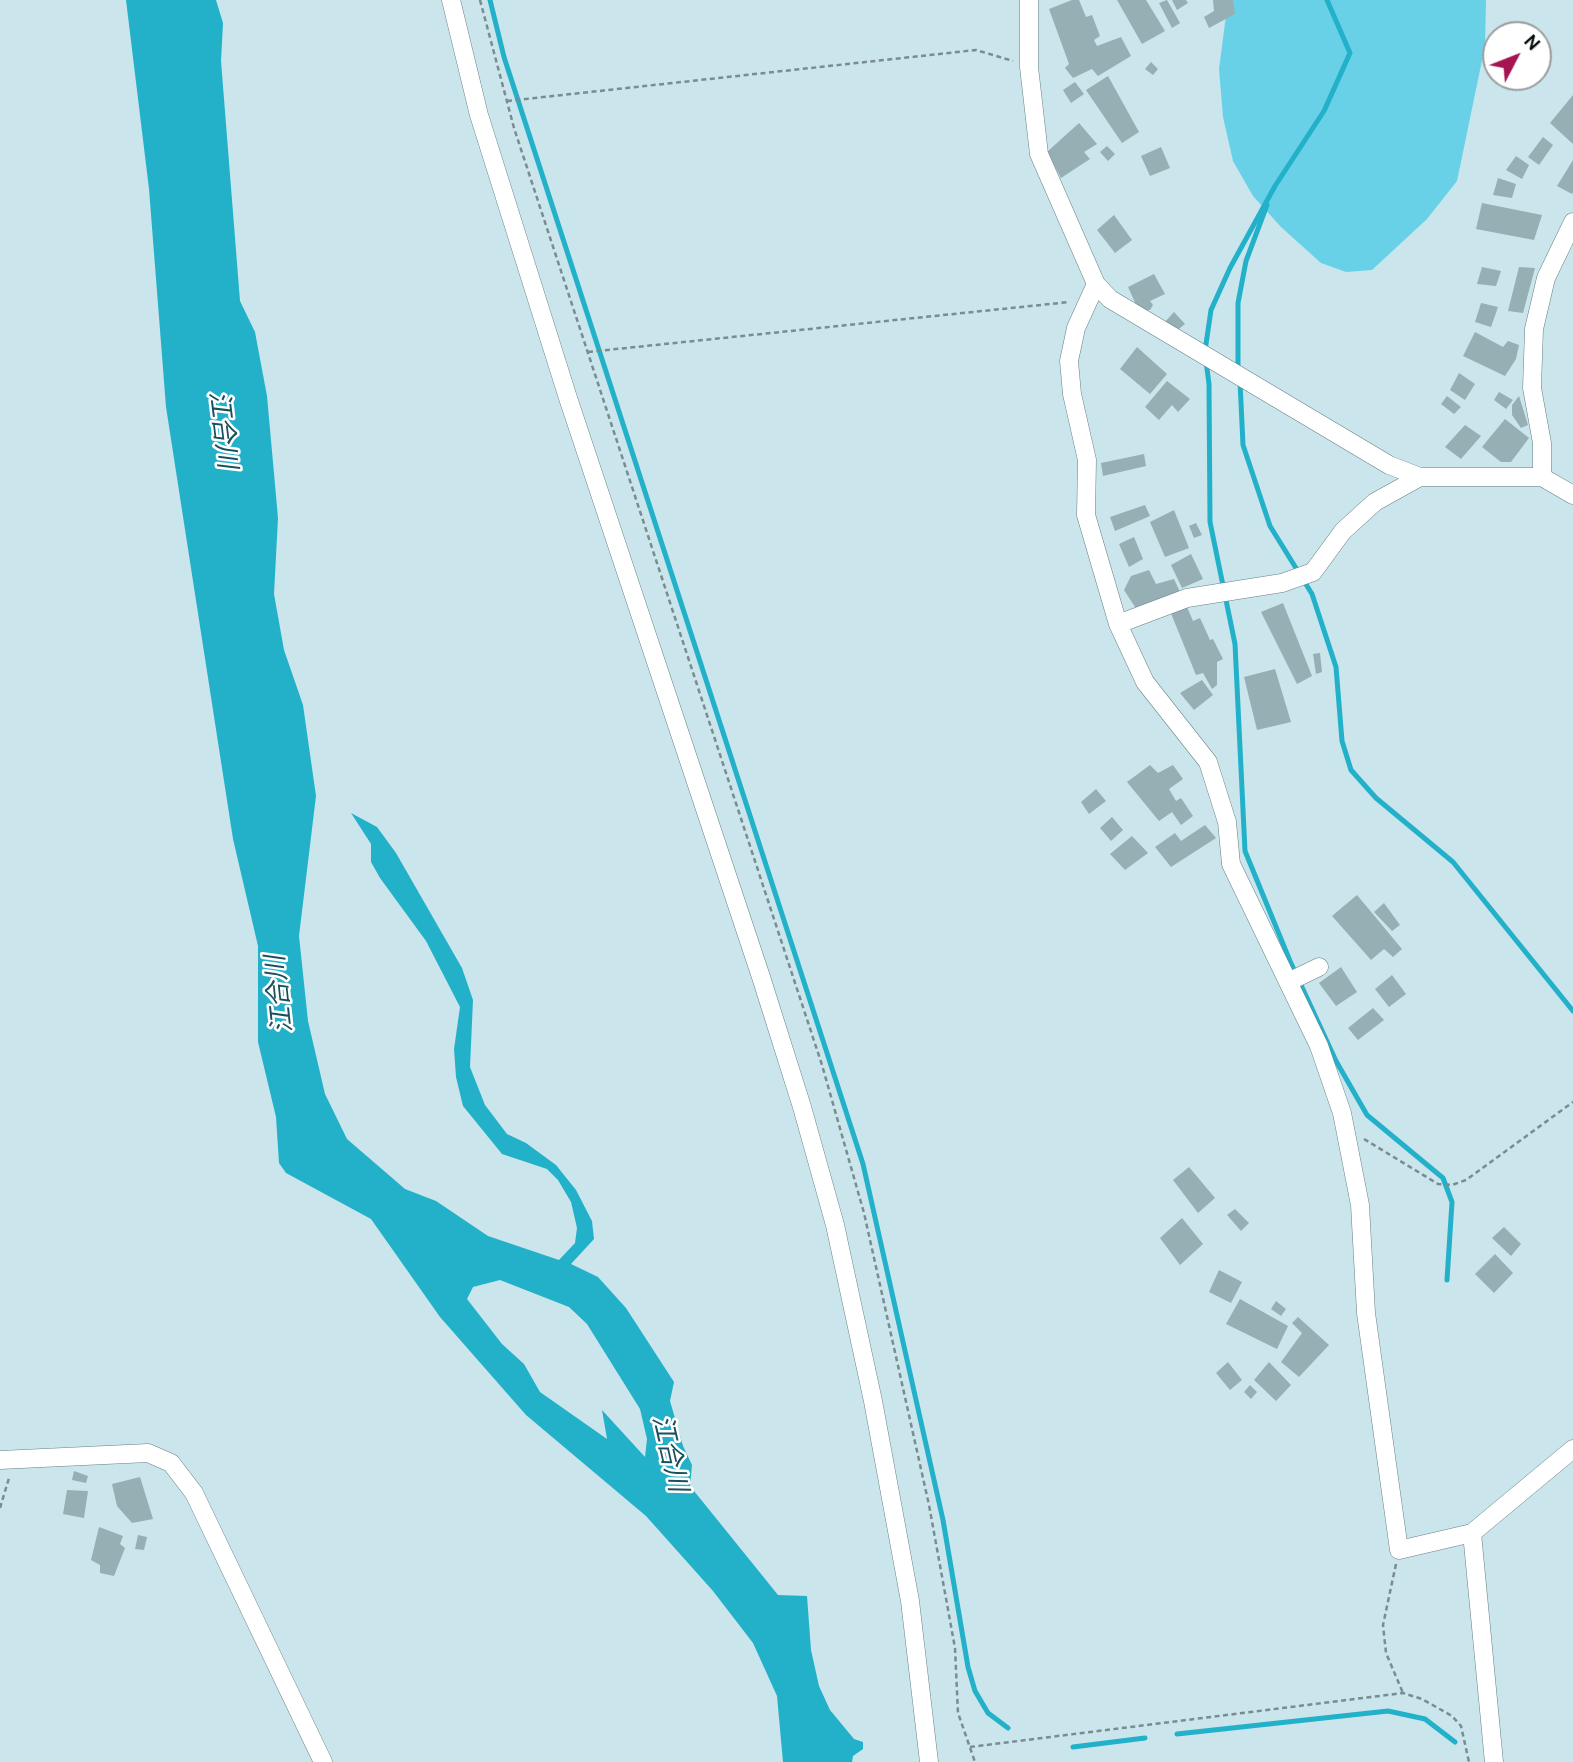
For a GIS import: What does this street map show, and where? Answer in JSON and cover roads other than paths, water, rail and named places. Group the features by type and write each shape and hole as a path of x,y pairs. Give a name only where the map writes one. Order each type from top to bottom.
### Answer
{"street":[{"path":"451,0 479,115 577,424 765,990 835,1225 873,1401 910,1601 929,1762"},
{"path":"1029,0 1029,67 1039,154 1096,284 1128,312 1389,465 1420,477 1542,477 1573,495"},
{"path":"1542,477 1542,443 1532,387 1534,329 1546,278 1573,222"},
{"path":"1096,284 1086,300 1076,328 1069,361 1072,394 1087,460 1086,515 1118,624 1145,681 1208,762 1227,822 1231,864 1319,1046 1348,1136 1360,1205 1366,1313 1399,1550 1472,1533 1573,1449"},
{"path":"1118,624 1188,598 1291,580 1312,573 1343,531 1375,502 1420,477"},
{"path":"1288,982 1319,967"},
{"path":"7,1459 148,1453 171,1463 194,1493 323,1762"},
{"path":"1472,1533 1494,1762"}],"water":[{"name":"江合川","path":"126,0 216,0 223,23 221,61 240,301 255,332 267,396 278,518 274,594 284,650 303,705 316,796 299,936 308,1021 325,1094 347,1139 405,1189 436,1201 488,1236 559,1260 575,1243 577,1228 571,1202 558,1180 547,1169 502,1154 463,1106 456,1077 454,1049 460,1007 426,941 371,862 371,844 351,813 377,827 396,853 462,968 473,1000 470,1067 485,1105 507,1134 526,1143 556,1165 576,1190 592,1221 594,1239 571,1264 598,1277 626,1308 674,1382 670,1401 683,1446 692,1465 690,1486 778,1595 807,1596 811,1650 819,1686 830,1710 854,1739 863,1742 863,1749 853,1756 852,1762 783,1762 777,1696 753,1643 713,1591 646,1516 526,1415 440,1317 371,1219 286,1173 279,1163 276,1117 258,1042 258,946 233,839 166,407 149,189","holes":["500,1280 569,1307 587,1324 640,1409 647,1439 645,1457 602,1410 607,1439 540,1392 524,1364 502,1344 467,1299 473,1287"]}],"waterway":[{"path":"490,0 504,57 863,1164 943,1520 968,1667 975,1691 988,1713 1008,1728"},
{"path":"1205,351 1211,310 1230,268 1275,186 1324,111 1350,53 1327,0"},
{"path":"1238,369 1238,303 1246,261 1267,205"},
{"path":"1206,361 1209,384 1210,522 1235,644 1245,851 1290,961 1336,1061 1367,1115 1443,1178 1452,1202 1447,1280"},
{"path":"1240,382 1243,445 1270,526 1312,594 1336,667 1342,741 1351,770 1376,798 1453,862 1573,1011"},
{"path":"1177,1734 1388,1711 1425,1719 1455,1742"},
{"path":"1073,1747 1145,1738"}]}
